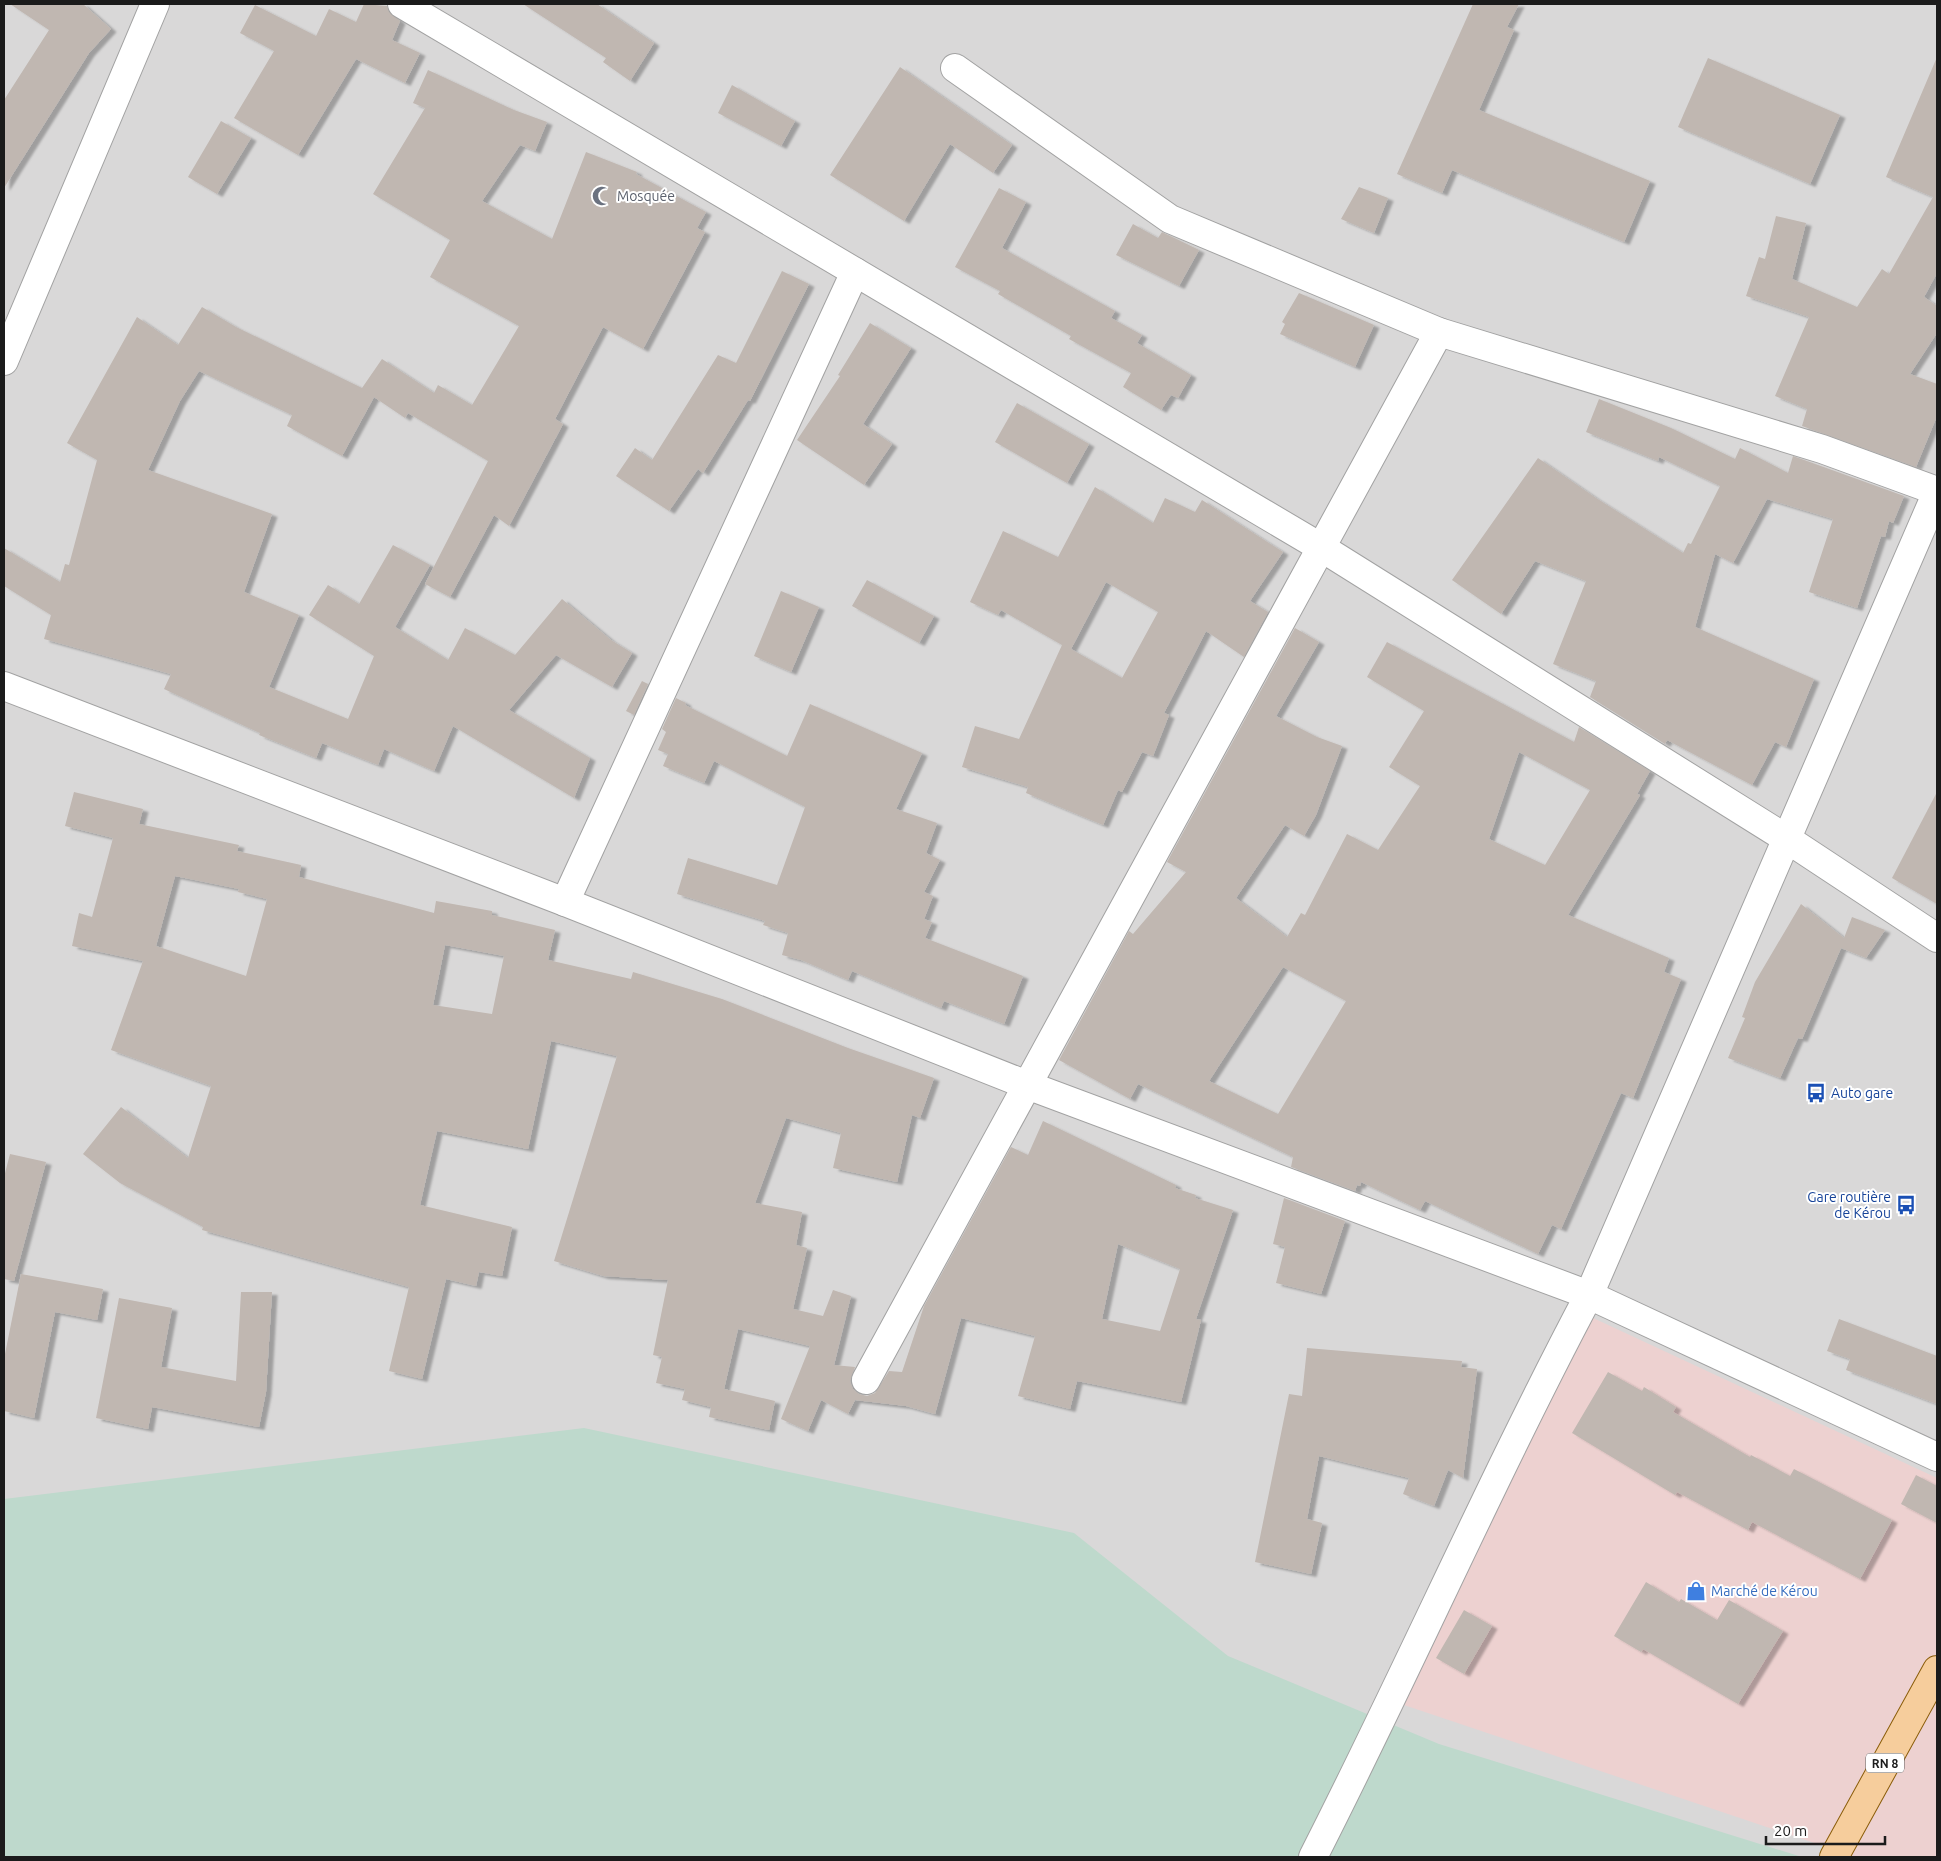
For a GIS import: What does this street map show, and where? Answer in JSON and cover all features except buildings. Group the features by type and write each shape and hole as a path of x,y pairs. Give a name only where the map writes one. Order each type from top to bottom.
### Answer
{"main road":[{"name":"RN 8","path":"1834,1857 1937,1670"}],"street":[{"path":"4,361 155,4"},
{"path":"402,4 1322,548 1787,839 1937,938"},
{"path":"955,68 1170,219 1439,332 1822,449 1937,492 1589,1295 1534,1399 1355,1775 1313,1857"},
{"path":"565,902 855,272"},
{"path":"866,1380 1439,332"},
{"path":"4,686 565,902 1027,1085 1589,1295 1937,1457"}],"shaded area":[{"path":"4,4 1937,4 1937,1857 4,1857"},
{"name":"Marché de Kérou","path":"1591,1317 1937,1478 1937,1857 1856,1857 1398,1703"}],"green space":[{"path":"584,1428 1074,1533 1228,1656 1439,1744 1802,1857 4,1857 4,1499"}],"place":[{"name":"Mosquée","path":"602,196"},
{"name":"Auto gare","path":"1816,1093"},
{"name":"Gare routière de Kérou","path":"1906,1205"},
{"name":"Marché de Kérou","path":"1696,1591"}]}
